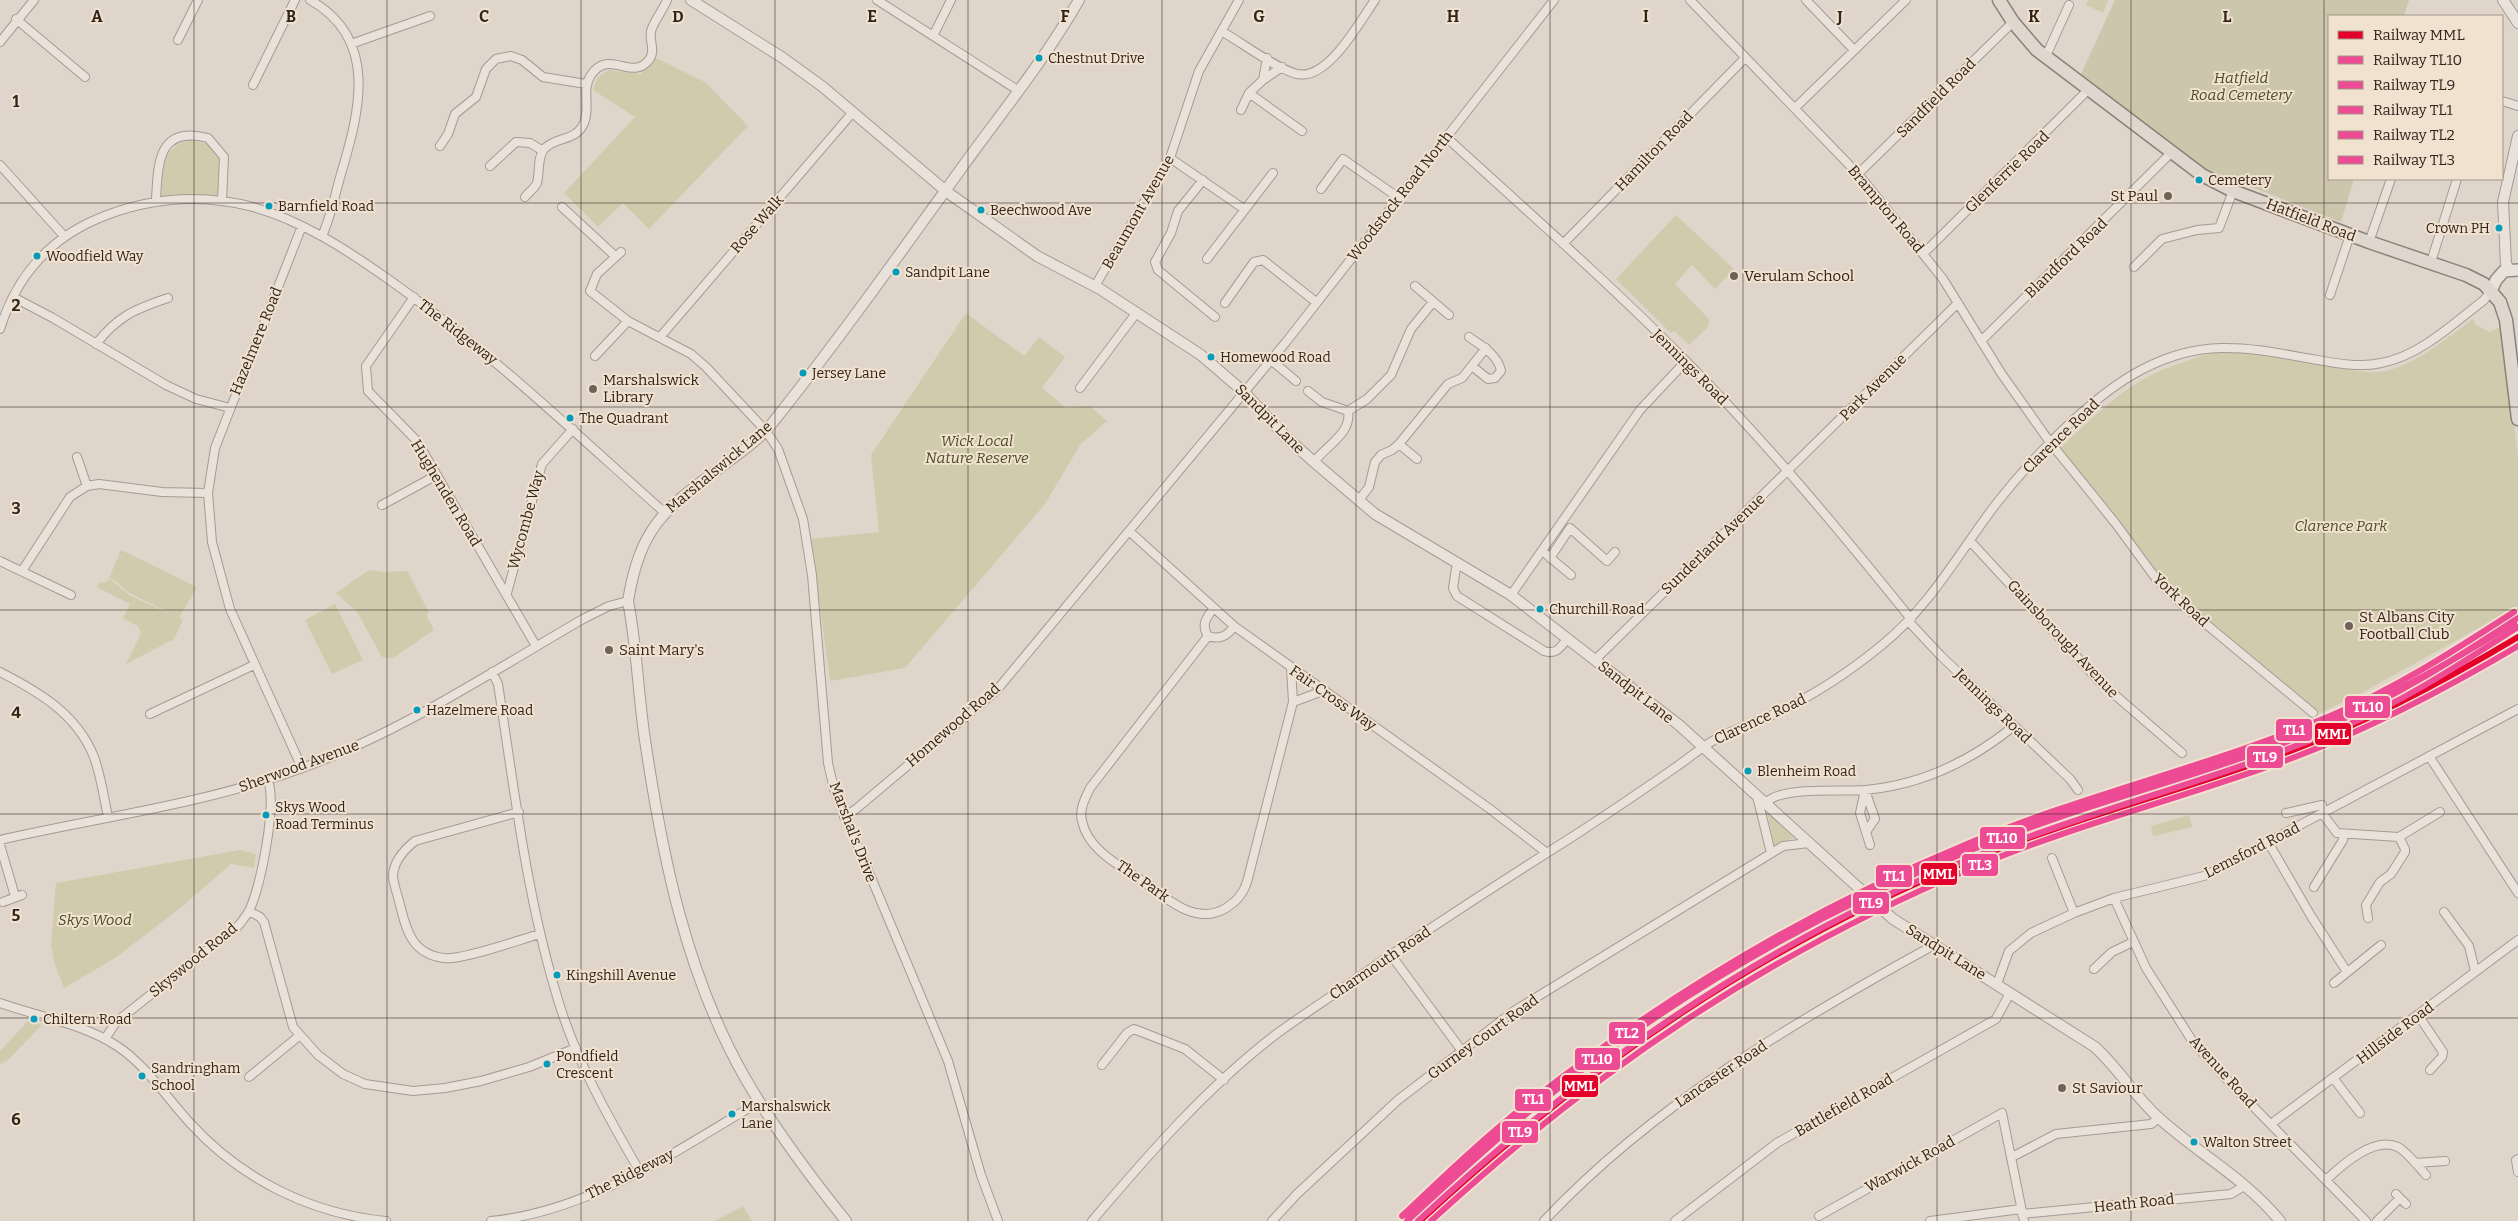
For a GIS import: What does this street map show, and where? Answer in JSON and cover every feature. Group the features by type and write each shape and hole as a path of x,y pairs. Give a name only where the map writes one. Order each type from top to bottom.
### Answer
{"main road":[{"name":"Hatfield Road","path":"1999,0 2014,22 2046,56 2171,153 2202,174 2232,191 2350,235 2431,262 2484,284 2501,304 2506,320 2518,412"},
{"path":"2491,292 2499,276 2504,271 2514,270"}],"street":[{"path":"0,42 16,19 34,0"},
{"path":"178,40 198,0"},
{"path":"253,85 295,0"},
{"path":"310,0 332,16 350,44 358,69 360,94 357,118 322,236"},
{"path":"524,197 536,184 543,151 549,145 572,137 580,131 585,121 586,84 597,68 603,64 615,64 630,69 637,68 649,60 652,48 651,30 667,0"},
{"name":"Sandpit Lane","path":"691,0 783,58 853,112 947,192 1037,256 1095,286 1202,355 1244,392 1286,437 1359,500 1397,529 1457,562 1511,595 1704,747 1886,913 2095,1047 2123,1075 2159,1118 2258,1196 2280,1221"},
{"path":"933,36 951,0"},
{"name":"Marshalswick Lane","path":"846,1221 793,1152 759,1102 732,1055 705,992 681,920 668,870 645,740 628,601 635,567 645,541 664,512 766,431 880,284 947,192 1044,57 1079,0"},
{"name":"Beaumont Avenue","path":"1095,286 1170,158 1199,71 1223,32 1239,0"},
{"path":"1223,32 1298,75 1317,71 1330,63 1375,0"},
{"name":"Woodstock Road North","path":"1244,392 1554,0"},
{"name":"Brampton Road","path":"1690,0 1858,174 1923,254 1958,303 1981,341 2051,443"},
{"path":"1806,0 1854,50"},
{"path":"1795,108 1906,0"},
{"path":"2503,0 2518,23"},
{"path":"882,2 1019,92"},
{"path":"2046,56 2069,5"},
{"path":"350,44 430,16"},
{"path":"16,19 85,77"},
{"name":"Sandfield Road","path":"1858,174 2014,22"},
{"path":"440,146 448,134 455,114 476,97 486,69 496,59 511,56 522,60 543,77 586,84"},
{"path":"1263,80 1267,58"},
{"name":"Hamilton Road","path":"1563,244 1745,58"},
{"path":"1241,110 1248,93 1282,67"},
{"name":"Glenferrie Road","path":"1923,254 2089,89"},
{"path":"1248,93 1302,131"},
{"path":"2503,101 2518,106"},
{"name":"Rose Walk","path":"660,336 853,112"},
{"path":"156,200 158,165 161,153 167,145 186,134 208,138 224,157 222,201"},
{"name":"Jennings Road","path":"1446,137 1563,244 1686,361 1788,470 1910,621 1941,656 2070,780 2078,790"},
{"path":"490,166 516,142 530,143 543,151"},
{"path":"2514,270 2506,264 2504,202 2517,142"},
{"name":"Blandford Road","path":"1981,341 2171,153"},
{"path":"1321,188 1344,156 1399,198"},
{"path":"1170,158 1244,209"},
{"path":"0,165 64,236"},
{"path":"1208,260 1272,173"},
{"path":"1203,180 1178,211 1170,233 1155,262 1158,270 1215,317"},
{"path":"2370,242 2390,180"},
{"path":"2431,262 2457,180"},
{"path":"2134,267 2162,239 2197,230 2219,228 2232,191"},
{"name":"The Ridgeway","path":"0,328 12,297 29,271 51,246 64,236 101,217 156,200 192,198 222,201 254,208 302,226 322,236 414,297 493,359 664,512"},
{"path":"562,206 618,254 594,278 590,291 628,320 691,354 706,367 766,431"},
{"name":"Hazelmere Road","path":"302,226 215,448 208,494 212,542 230,609 302,768"},
{"path":"2330,295 2350,235"},
{"path":"1225,303 1254,262 1263,260 1316,302"},
{"path":"1415,286 1449,316"},
{"name":"Clarence Road","path":"1704,747 1713,740 1772,715 1810,696 1847,672 1910,621 1940,585 1997,503 2051,443 2100,398 2142,369 2167,358 2204,348 2239,347 2337,363 2380,364 2401,357 2430,340 2484,300 2491,292"},
{"path":"12,297 166,386 196,399 230,408"},
{"name":"Hughenden Road","path":"414,297 366,366 368,391 417,441 507,593 536,646"},
{"path":"96,344 110,325 140,307 168,298"},
{"path":"1348,411 1366,399 1391,375 1411,329 1433,302"},
{"path":"1191,311 1196,303"},
{"name":"Park Avenue","path":"1788,470 1958,303"},
{"path":"1080,388 1137,312"},
{"path":"595,356 628,320"},
{"path":"1469,337 1486,348 1499,363 1501,371 1495,378 1488,379 1472,366"},
{"path":"1359,500 1369,487 1375,462 1381,455 1399,444 1448,384 1462,378 1486,348"},
{"path":"1271,360 1296,381"},
{"path":"1511,595 1640,410 1686,361"},
{"name":"Homewood Road","path":"844,817 996,691 1244,392"},
{"path":"1308,392 1322,402 1348,411"},
{"path":"1314,462 1346,429 1350,420 1348,411"},
{"name":"Wycombe Way","path":"507,593 542,464 573,429"},
{"name":"Marshal's Drive","path":"766,431 778,449 803,519 812,574 828,763 834,789 844,817 948,1061 981,1174 998,1221"},
{"name":"York Road","path":"2051,443 2116,524 2157,580 2204,623 2239,649 2313,713"},
{"path":"1399,444 1417,459"},
{"path":"77,457 87,486"},
{"name":"Sunderland Avenue","path":"1595,660 1788,470"},
{"path":"382,505 437,475"},
{"path":"22,571 70,497 87,486 99,484 162,492 208,494"},
{"path":"1562,523 1607,561 1615,552"},
{"path":"1550,558 1570,528"},
{"name":"Fair Cross Way","path":"1129,530 1213,609 1234,626 1490,809 1547,853"},
{"name":"Gainsborough Avenue","path":"1970,541 2100,682 2182,754"},
{"path":"1542,551 1571,575"},
{"path":"0,562 71,595"},
{"path":"1457,562 1453,588 1457,596 1544,651 1551,653 1558,651 1567,639"},
{"name":"Sherwood Avenue","path":"0,840 228,791 302,768 391,730 600,610 628,601"},
{"path":"1213,609 1205,620 1204,630 1208,636 1216,639 1223,637 1234,626"},
{"name":"The Park","path":"1208,636 1090,788 1082,804 1082,821 1090,840 1104,855 1183,909 1199,914 1210,914 1234,903 1244,892 1293,702 1291,668"},
{"path":"150,714 254,665"},
{"path":"0,672 55,704 82,732 94,758 108,817"},
{"path":"492,672 498,684 540,934 556,995 576,1048 607,1114 640,1172"},
{"path":"1293,702 1324,691"},
{"name":"Lemsford Road","path":"1996,984 2004,961 2015,944 2031,933 2074,913 2114,898 2204,876 2518,709"},
{"path":"1766,803 1780,794 1866,790 1896,786 1931,775 1972,756 2014,726"},
{"name":"Charmouth Road","path":"1092,1221 1194,1107 1274,1036 1391,955 1633,797 1704,747"},
{"path":"2429,756 2518,894"},
{"name":"Skyswood Road","path":"105,1039 116,1022 239,926 249,911 264,851 271,804 271,790 268,780"},
{"path":"1866,790 1875,819 1866,832"},
{"path":"1866,790 1860,813 1870,845"},
{"path":"1757,796 1771,853"},
{"path":"2286,813 2322,805"},
{"path":"2298,809 2304,823"},
{"path":"518,812 416,841 406,848 397,861 393,875 406,930 418,949 431,956 447,959 462,956 540,934"},
{"path":"2322,814 2332,830 2343,835 2398,837 2440,812"},
{"path":"2314,887 2343,840 2343,835"},
{"path":"2368,918 2366,905 2380,882 2391,874 2405,852 2405,848 2398,837"},
{"path":"2268,842 2310,916 2347,972"},
{"name":"Gurney Court Road","path":"1272,1221 1297,1194 1398,1100 1514,1011 1783,846 1809,843"},
{"path":"0,845 18,896 3,902"},
{"path":"2052,858 2074,913"},
{"name":"Avenue Road","path":"2114,898 2133,942 2164,998 2193,1042 2366,1221"},
{"path":"249,911 260,917 264,922 289,1018 299,1036 343,1074 365,1084 413,1091 481,1081 529,1067 576,1048"},
{"path":"2444,912 2469,946 2476,971"},
{"path":"1919,954 1920,936"},
{"name":"Hillside Road","path":"2271,1124 2518,940"},
{"path":"2094,969 2112,952 2133,942"},
{"name":"Lancaster Road","path":"1544,1221 1573,1190 1643,1129 1741,1057 1934,945"},
{"path":"2334,982 2381,945"},
{"path":"1391,955 1462,1051"},
{"name":"Battlefield Road","path":"1675,1221 1777,1143 1996,1020 2010,993"},
{"path":"0,1003 69,1024 105,1039 119,1048 136,1063 196,1130 255,1179 336,1217 386,1221"},
{"path":"2418,1015 2443,1052 2442,1057 2430,1070"},
{"path":"1102,1065 1127,1033 1134,1028 1185,1049 1224,1080"},
{"path":"249,1076 299,1036"},
{"path":"2334,1078 2360,1113"},
{"name":"The Ridgeway","path":"491,1221 507,1220 547,1211 640,1172 759,1102"},
{"name":"Warwick Road","path":"1819,1216 2002,1113 2012,1157"},
{"path":"2022,1214 2012,1157 2056,1134 2151,1124 2159,1118"},
{"path":"2326,1180 2370,1148 2380,1144 2400,1148 2426,1175"},
{"path":"2518,1159 2518,1172"},
{"path":"2415,1163 2445,1161"},
{"name":"Heath Road","path":"1930,1221 2231,1194 2244,1186"},
{"path":"2377,1221 2401,1199"}],"green space":[{"path":"2088,0 2108,0 2103,13 2086,5"},
{"name":"Hatfield Road Cemetery","path":"2115,0 2409,0 2404,15 2328,15 2328,180 2354,180 2341,222 2201,167 2081,74"},
{"path":"654,57 705,82 748,126 649,229 623,203 598,227 564,193 635,117 593,90 597,78 608,70 641,74"},
{"path":"191,140 209,144 221,159 220,197 162,196 164,169 169,154 174,147"},
{"path":"1676,215 1734,269 1715,289 1692,265 1675,284 1709,319 1708,327 1689,345 1674,331 1671,333 1616,279"},
{"name":"Wick Local Nature Reserve","path":"966,313 1024,356 1039,337 1065,357 1042,388 1066,408 1090,406 1107,421 1080,445 1045,504 905,668 830,681 811,539 879,532 871,455"},
{"name":"Clarence Park","path":"2473,319 2476,325 2490,332 2500,327 2518,455 2518,606 2360,694 2320,713 2185,601 2161,577 2060,448 2104,408 2132,386 2166,368 2199,357 2212,353 2235,352 2354,371 2380,372 2409,363"},
{"path":"121,550 197,587 179,618 126,591 117,582 109,578"},
{"path":"369,570 383,572 407,571 429,612 426,615 434,630 393,658 382,657 357,612 336,593"},
{"path":"110,579 129,595 183,620 174,639 126,664 141,633 138,626 123,618 130,604 97,587 100,582 104,583"},
{"path":"335,604 363,660 332,674 305,620"},
{"path":"1767,811 1794,838 1774,845"},
{"path":"2189,815 2192,827 2153,836 2151,827 2154,825"},
{"name":"Skys Wood","path":"240,850 256,854 254,868 231,864 178,910 115,958 64,988 54,962 51,945 56,883"},
{"path":"30,1019 42,1025 7,1061 0,1064 0,1051"},
{"path":"743,1206 752,1221 714,1221 740,1208"}],"rail line":[{"name":"TL1","path":"1402,1216 1498,1128 1582,1062 1686,991 1795,926 1909,869 2012,826 2240,750 2330,716 2378,694 2514,612"},
{"name":"TL10","path":"1407,1221 1531,1110 1581,1070 1687,997 1798,932 1855,902 1971,850 2061,817 2244,757 2334,723 2406,687 2518,618"},
{"name":"TL2","path":"1407,1216 1503,1129 1587,1062 1691,990 1801,926 1915,870 1974,845 2093,802 2254,751 2323,725 2407,685 2514,623"},
{"name":"TL9","path":"1418,1221 1545,1111 1612,1060 1681,1012 1752,968 1825,927 1900,889 1977,856 2066,823 2247,764 2336,730 2407,696 2518,627"},
{"name":"MML","path":"1420,1221 1483,1164 1614,1060 1681,1013 1823,929 1898,892 2015,843 2253,764 2351,726 2464,669 2518,637"},
{"name":"TL3","path":"1431,1221 1493,1166 1621,1065 1688,1019 1756,976 1827,936 1977,866 2055,836 2295,757 2353,733 2409,706 2518,646"}],"place":[{"name":"Chestnut Drive","path":"1039,58"},
{"name":"Cemetery","path":"2199,180"},
{"name":"St Paul","path":"2168,196"},
{"name":"Barnfield Road","path":"269,206"},
{"name":"Beechwood Ave","path":"981,210"},
{"name":"Crown PH","path":"2499,228"},
{"name":"Woodfield Way","path":"37,256"},
{"name":"Sandpit Lane","path":"896,272"},
{"name":"Verulam School","path":"1734,276"},
{"name":"Homewood Road","path":"1211,357"},
{"name":"Jersey Lane","path":"803,373"},
{"name":"Marshalswick Library","path":"593,389"},
{"name":"The Quadrant","path":"570,418"},
{"name":"Churchill Road","path":"1540,609"},
{"name":"St Albans City Football Club","path":"2349,626"},
{"name":"Saint Mary's","path":"609,650"},
{"name":"Hazelmere Road","path":"417,710"},
{"name":"Blenheim Road","path":"1748,771"},
{"name":"Skys Wood Road Terminus","path":"266,815"},
{"name":"Kingshill Avenue","path":"557,975"},
{"name":"Chiltern Road","path":"34,1019"},
{"name":"Pondfield Crescent","path":"547,1064"},
{"name":"Sandringham School","path":"142,1076"},
{"name":"St Saviour","path":"2062,1088"},
{"name":"Marshalswick Lane","path":"732,1114"},
{"name":"Walton Street","path":"2194,1142"}]}
